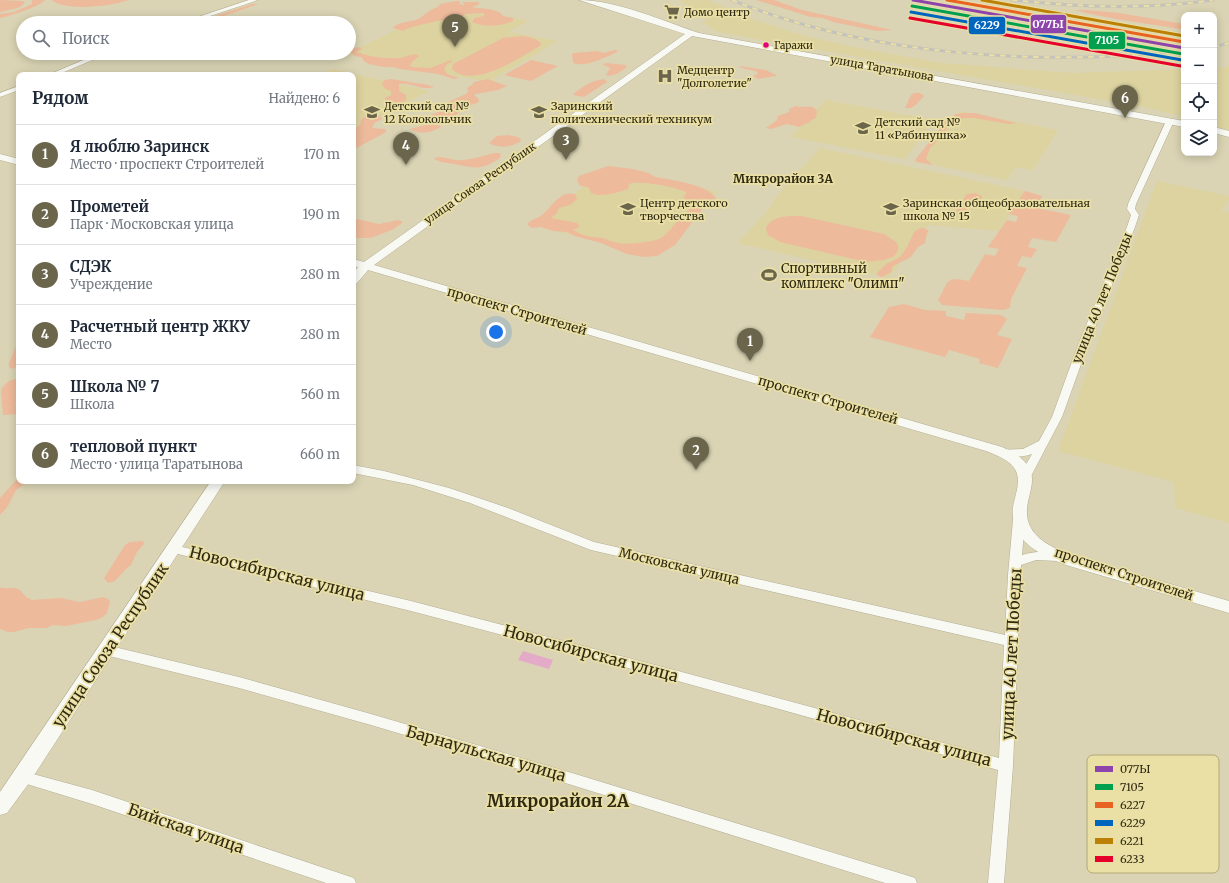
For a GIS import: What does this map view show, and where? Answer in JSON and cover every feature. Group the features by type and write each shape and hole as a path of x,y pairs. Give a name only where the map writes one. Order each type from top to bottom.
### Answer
{"street":[{"path":"204,16 233,0"},
{"path":"204,16 255,0"},
{"name":"улица Таратынова","path":"583,0 637,15 690,34 1181,123"},
{"name":"улица Союза Республик","path":"359,264 690,34"},
{"path":"58,72 88,60"},
{"path":"0,95 16,89"},
{"name":"улица 40 лет Победы","path":"1026,475 1057,417 1083,345 1131,227 1135,215 1131,209 1132,204 1170,121"},
{"path":"1217,131 1229,134"},
{"path":"0,157 16,161"},
{"name":"проспект Строителей","path":"359,264 971,442 1000,452 1015,460 1021,466 1026,475"},
{"path":"1000,452 1020,454 1028,453 1043,441"},
{"name":"Московская улица","path":"356,470 399,477 498,508 591,546 1012,642"},
{"path":"1019,520 1026,475"},
{"name":"улица Союза Республик","path":"0,807 22,777 216,484"},
{"name":"улица 40 лет Победы","path":"996,883 1006,766 1015,563 1019,520"},
{"name":"проспект Строителей","path":"1019,520 1023,530 1038,545 1064,558 1229,607"},
{"name":"Новосибирская улица","path":"174,549 472,622 678,676 1006,766"},
{"path":"1015,563 1025,558 1038,555 1064,558"},
{"name":"Барнаульская улица","path":"106,650 191,669 350,713 636,798 908,883"},
{"name":"Бийская улица","path":"22,777 92,797 348,883"}],"shaded area":[{"path":"0,0 23,1 25,3 18,8 0,12"},
{"path":"32,0 45,0 31,8 0,18 0,14 14,12 32,4"},
{"path":"52,0 128,0 101,6 78,7 58,4"},
{"path":"679,0 709,0 746,17 798,34 858,48 942,63 1073,73 1181,69 1181,116 1149,108 717,32 702,22 708,20"},
{"path":"756,0 774,0 802,10 892,30 877,31 833,22 823,18 811,17"},
{"path":"459,1 459,4 464,5 463,2 478,2 480,4 472,7 489,9 501,13 503,16 513,18 513,21 487,26 472,22 474,18 484,16 484,13 465,14 464,16 422,25 403,31 393,28 401,23 418,19 438,7 440,4"},
{"path":"252,4 258,4 224,16 215,16"},
{"path":"448,5 529,21 508,32 558,41 488,82 356,56 356,49"},
{"path":"1075,10 1119,13 1181,23 1181,30 1116,19"},
{"path":"524,36 535,39 541,43 540,46 497,70 472,76 461,74 452,69 453,64 503,38"},
{"path":"359,47 362,49 356,52 356,48"},
{"path":"617,50 617,52 589,63 573,63 572,54 574,53 597,51 604,53"},
{"path":"356,52 388,58 418,55 419,56 410,65 411,67 430,68 451,60 452,62 447,64 444,69 447,74 459,78 454,79 438,74 369,64 361,57 356,56"},
{"path":"531,60 558,66 531,81 504,75"},
{"path":"607,63 625,65 627,67 617,74 608,76 606,75 610,68 602,64"},
{"path":"739,66 766,70 776,76 758,79 753,76 758,74 757,72"},
{"path":"1229,67 1229,129 1217,127 1217,68"},
{"name":"Детский сад № 12 Колокольчик","path":"333,69 346,72 327,72"},
{"name":"Детский сад № 12 Колокольчик","path":"356,74 429,91 356,130"},
{"path":"391,79 434,87 425,88 408,84 399,84 399,91 406,95 406,100 397,106 387,109 385,106 385,98 391,95 391,91 384,88 382,83 385,80"},
{"path":"488,79 507,86 498,90 474,95 478,98 479,102 468,106 454,118 433,122 424,117 439,112 444,104 466,94 468,92 467,88 474,82"},
{"path":"604,79 607,82 584,97 573,95 587,84"},
{"path":"914,93 920,93 924,96 913,107 905,108 911,95"},
{"name":"Детский сад № 11 «Рябинушка»","path":"826,100 934,120 905,159 791,137"},
{"path":"796,106 812,107 817,111 816,118 799,127 787,124 771,129 766,128 777,120 778,116 789,112 789,109"},
{"path":"960,111 1058,130 1033,170 1016,167 1007,180 920,162"},
{"path":"975,113 1016,123 1009,124 974,118 964,118 947,128 943,136 930,148 926,159 933,165 916,162 915,160 939,130 943,122 949,120 956,114"},
{"path":"374,114 380,116 382,119 374,123 372,128 385,129 386,132 356,148 356,127 360,125 361,120 366,116"},
{"path":"429,124 438,125 441,127 433,131 422,133 410,129"},
{"path":"508,135 521,139 520,142 504,147 489,143 497,136"},
{"name":"Заринская общеобразовательная школа № 15","path":"820,148 1025,191 999,231 928,225 889,278 738,243 773,204 774,199"},
{"path":"500,153 501,157 486,166 481,167 466,166 434,159 441,157 455,160 465,160"},
{"path":"608,166 633,169 649,173 655,177 688,183 705,189 716,198 703,208 675,245 657,256 644,257 627,254 601,243 575,236 567,232 553,231 541,227 532,228 528,225 529,222 543,214 559,198 564,195 575,194 577,199 570,205 559,208 557,213 551,218 577,223 580,227 573,230 585,236 603,238 622,244 640,243 661,238 693,205 683,197 687,193 676,188 634,183 629,184 628,189 600,195 591,193 589,188 579,185 577,180 579,176"},
{"name":"Центр детского творчества","path":"607,167 718,192 654,256 536,226"},
{"path":"1157,181 1229,196 1229,200 1221,211 1229,213 1229,523 1175,508 1174,482 1058,451"},
{"path":"1025,191 1042,196 1037,208 1071,215 1056,242 1032,238 1028,247 1037,249 1031,258 1022,256 1017,266 1027,268 1011,299 1010,308 1003,310 942,305 938,300 946,284 956,279 969,281 985,254 995,256 999,249 988,247 1007,220 1016,222 1018,216 1009,214"},
{"path":"975,193 982,196 982,200 969,205 964,215 957,215 957,208 967,194"},
{"path":"801,216 884,234 896,242 898,245 898,251 893,257 884,260 866,262 780,242 768,235 766,229 769,223 778,218"},
{"path":"356,219 379,224 398,220 403,222 394,229 371,238 356,238"},
{"path":"920,228 924,228 929,231 927,233 925,243 918,247 911,257 893,266 891,272 882,277 878,276 877,273 886,264 900,257 907,247 914,232"},
{"path":"904,304 925,310 946,311 946,316 964,320 966,313 1001,315 1007,319 997,335 1012,339 998,368 979,363 980,359 949,350 945,357 870,337 889,307"},
{"path":"16,346 16,367 13,369 9,367 9,363"},
{"path":"16,379 16,414 3,415 1,390 11,380"},
{"path":"16,480 16,484 25,484 16,490 8,506 0,515 0,498"},
{"path":"143,541 144,544 137,552 131,565 115,581 108,583 104,578 125,545 130,542"},
{"path":"0,587 15,588 20,590 26,597 32,600 61,598 80,602 103,597 108,599 110,602 107,613 103,617 96,620 66,626 53,625 47,628 29,628 8,632 0,629"},
{"path":"523,651 553,660 549,669 518,660"}],"railway":[{"path":"732,0 785,19 840,34 897,45 955,52 1013,56 1071,57 1181,51"},
{"path":"1012,0 1087,6 1163,5 1213,0"},
{"path":"1217,46 1229,43"}],"transit line":[{"name":"077Ы","path":"913,0 1181,47"},
{"name":"6227","path":"947,0 1181,41"},
{"name":"6221","path":"982,0 1181,35"},
{"name":"7105","path":"912,6 1181,54"},
{"name":"6229","path":"911,12 1181,60"},
{"name":"6233","path":"910,18 1181,66"}],"place":[{"name":"Домо центр","path":"672,12"},
{"name":"Гаражи","path":"766,45"},
{"name":"Школа № 7","path":"455,47"},
{"name":"Медцентр \"Долголетие\"","path":"665,76"},
{"name":"Детский сад № 12 Колокольчик","path":"372,112"},
{"name":"Заринский политехнический техникум","path":"539,112"},
{"name":"тепловой пункт","path":"1125,118"},
{"name":"Детский сад № 11 «Рябинушка»","path":"863,128"},
{"name":"СДЭК","path":"566,160"},
{"name":"Расчетный центр ЖКУ","path":"406,165"},
{"name":"Центр детского творчества","path":"628,209"},
{"name":"Заринская общеобразовательная школа № 15","path":"891,209"},
{"name":"Спортивный комплекс \"Олимп\"","path":"769,275"},
{"name":"Я люблю Заринск","path":"750,361"},
{"name":"Прометей","path":"696,470"}],"district":[{"name":"Микрорайон 3А","path":"783,178"},
{"name":"Микрорайон 2А","path":"558,801"}]}
